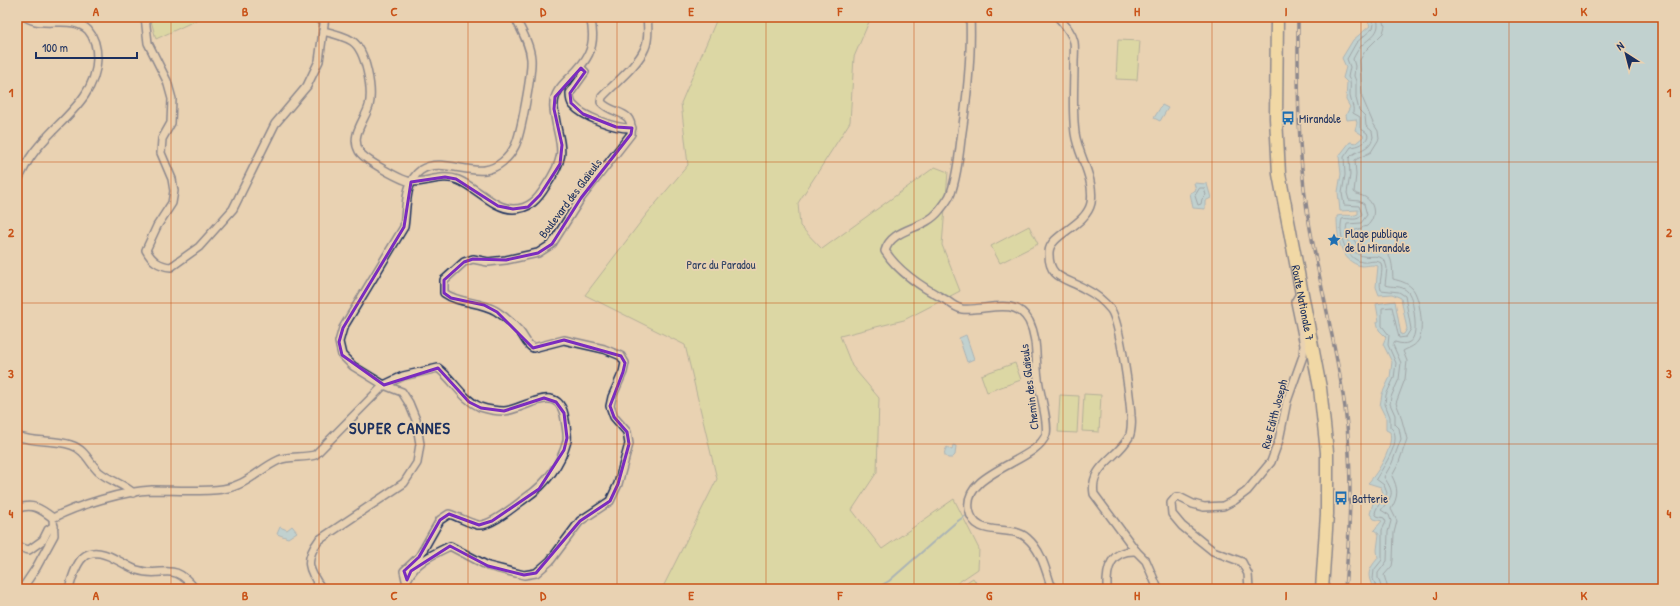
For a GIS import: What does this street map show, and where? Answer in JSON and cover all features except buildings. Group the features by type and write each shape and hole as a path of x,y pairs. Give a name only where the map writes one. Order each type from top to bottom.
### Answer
{"main road":[{"name":"Route Nationale 7","path":"1277,17 1277,154 1285,207 1320,388 1327,452 1326,586"},
{"path":"1281,17 1280,118 1283,167 1324,387 1331,451 1332,482 1326,586"}],"street":[{"path":"17,181 32,154 91,87 96,68 95,43 87,30 76,24 30,20 26,17"},
{"path":"145,17 148,43 167,81 172,99 171,123 162,139 160,153 172,179 172,203 157,226 146,250 157,264 165,267 171,267 184,259 216,229 232,210 275,124 307,86 319,61 325,19 314,17"},
{"path":"322,589 312,576 308,562 311,550 319,540 404,482 417,463 420,444 416,420 409,403 402,392 384,385 353,366 342,355 339,342 343,328 404,227 408,192 411,182 421,170 434,167 484,170 498,166 507,158 515,146 526,98 532,60 529,47 515,17"},
{"path":"323,31 352,41 360,51 366,66 370,86 369,105 358,131 356,144 360,153 372,162 411,182 445,177 456,179 478,190 498,206 513,209 528,207 540,195 560,164 562,145 554,109 555,97 558,89 581,68 588,58 592,43 592,25 590,17"},
{"path":"581,68 585,72 570,93 571,103 583,114 616,127 632,128 629,118 621,112 605,107 601,102 602,97 638,60 646,47 647,17"},
{"name":"Chemin des Glaïeuls","path":"970,17 968,95 956,175 950,194 939,211 927,222 894,236 888,242 885,251 902,271 928,290 961,309 1008,306 1019,311 1028,321 1036,343 1040,396 1047,425 1045,436 1039,444 986,479 974,490 969,500 969,509 976,523 988,529 1026,536 1035,546 1042,558 1052,589"},
{"path":"1058,17 1069,29 1074,41 1073,120 1076,140 1089,175 1091,203 1085,215 1074,226 1056,239 1049,250 1050,266 1059,278 1085,288 1101,299 1112,311 1118,326 1132,418 1129,437 1104,464 1094,479 1094,494 1136,552 1146,561 1158,589"},
{"name":"Boulevard des Glaïeuls","path":"407,580 411,571 422,561 450,546 488,566 524,575 536,573 550,560 580,521 610,501 618,484 629,444 627,432 614,417 610,406 625,363 621,356 604,349 564,340 533,348 527,344 520,332 498,312 484,305 451,298 444,293 444,280 464,262 473,259 488,262 506,260 538,253 552,244 581,198 631,134 632,128"},
{"name":"Rue Edith Joseph","path":"1249,589 1248,574 1242,562 1213,551 1182,526 1172,514 1170,503 1176,497 1179,497 1192,504 1204,507 1222,506 1235,500 1247,491 1271,462 1279,440 1287,401 1303,356 1304,345 1295,302 1298,297 1303,295"},
{"path":"17,546 29,550 43,540 53,522 86,505 150,490 223,489 242,485 280,459 305,458 315,455 384,385 403,376 438,368 446,374 469,402 481,408 504,411 544,398 556,402 564,414 568,438 564,450 552,473 539,489 492,522 479,525 449,514 440,520 419,557 404,571 409,589"},
{"path":"17,436 72,445 88,457 97,471 109,480 128,488 133,493"},
{"path":"17,509 33,505 42,509 53,522 54,535 22,589"},
{"path":"69,589 79,560 87,554 100,552 138,570 168,571 178,573 188,579 195,589"},
{"path":"1107,589 1108,568 1116,557 1124,552 1136,552"}],"highlighted area":[{"path":"581,68 585,72 570,93 571,103 583,114 616,127 632,128 631,134 581,198 552,244 538,253 506,260 473,259 464,262 444,280 444,293 451,298 484,305 497,312 533,348 564,340 621,356 625,363 610,406 614,417 627,432 629,444 618,484 610,501 580,521 536,573 524,575 488,566 450,546 411,571 407,580 404,571 419,557 440,520 449,514 479,525 492,521 539,489 564,450 567,438 564,413 556,402 544,398 504,411 481,408 469,402 438,368 384,385 342,355 339,342 343,328 404,227 411,182 445,177 456,179 498,206 513,209 528,207 540,195 560,164 562,145 554,109 555,97"}],"green space":[{"path":"150,17 203,17 156,39"},
{"name":"Parc du Paradou","path":"712,17 871,17 854,57 850,122 798,203 800,226 822,249 935,167 948,172 942,245 960,291 904,320 840,336 852,366 879,398 877,472 852,510 882,549 954,499 979,549 978,569 953,586 953,589 662,589 717,479 685,345 585,295 646,215 688,165 681,103 716,21"},
{"path":"1118,40 1140,41 1137,80 1116,79"},
{"path":"1029,226 1038,244 1000,263 991,246"},
{"path":"1015,363 1021,380 987,392 981,375"},
{"path":"1084,394 1101,395 1099,432 1082,431"},
{"path":"1060,395 1079,396 1077,433 1058,432"},
{"path":"973,578 980,589 956,589"}],"water":[{"path":"1366,17 1663,17 1663,589 1374,589 1371,584 1369,576 1370,569 1378,558 1377,550 1379,534 1374,530 1382,521 1374,519 1370,514 1373,503 1381,497 1383,493 1381,487 1368,483 1384,459 1391,438 1390,432 1386,430 1386,418 1380,406 1382,394 1390,377 1392,362 1383,344 1386,337 1379,330 1376,304 1395,301 1401,335 1404,334 1407,329 1401,298 1392,294 1379,295 1376,287 1378,266 1362,266 1348,259 1339,239 1337,216 1358,214 1358,210 1340,211 1338,192 1341,174 1339,156 1350,142 1356,143 1364,136 1355,130 1357,123 1356,119 1347,120 1346,115 1350,107 1346,100 1347,82 1343,78 1346,67 1342,58 1353,40 1370,26"},
{"path":"1162,105 1168,108 1160,121 1154,118"},
{"path":"1194,183 1207,184 1211,198 1205,201 1205,209 1193,208 1190,193 1196,190"},
{"path":"966,335 974,359 967,362 959,338"},
{"path":"953,445 956,446 955,455 952,458 948,458 944,453 945,450 947,447 952,450"},
{"path":"292,526 297,532 288,538 277,534 280,527 287,530"}],"waterway":[{"path":"875,589 889,581 965,516"}],"railway":[{"path":"1298,17 1301,162 1311,235 1332,333 1348,431 1350,498 1345,589"}],"place":[{"name":"Mirandole","path":"1288,118"},
{"name":"Plage publique de la Mirandole","path":"1334,240"},
{"name":"Batterie","path":"1341,498"}],"district":[{"name":"SUPER CANNES","path":"400,428"}]}
